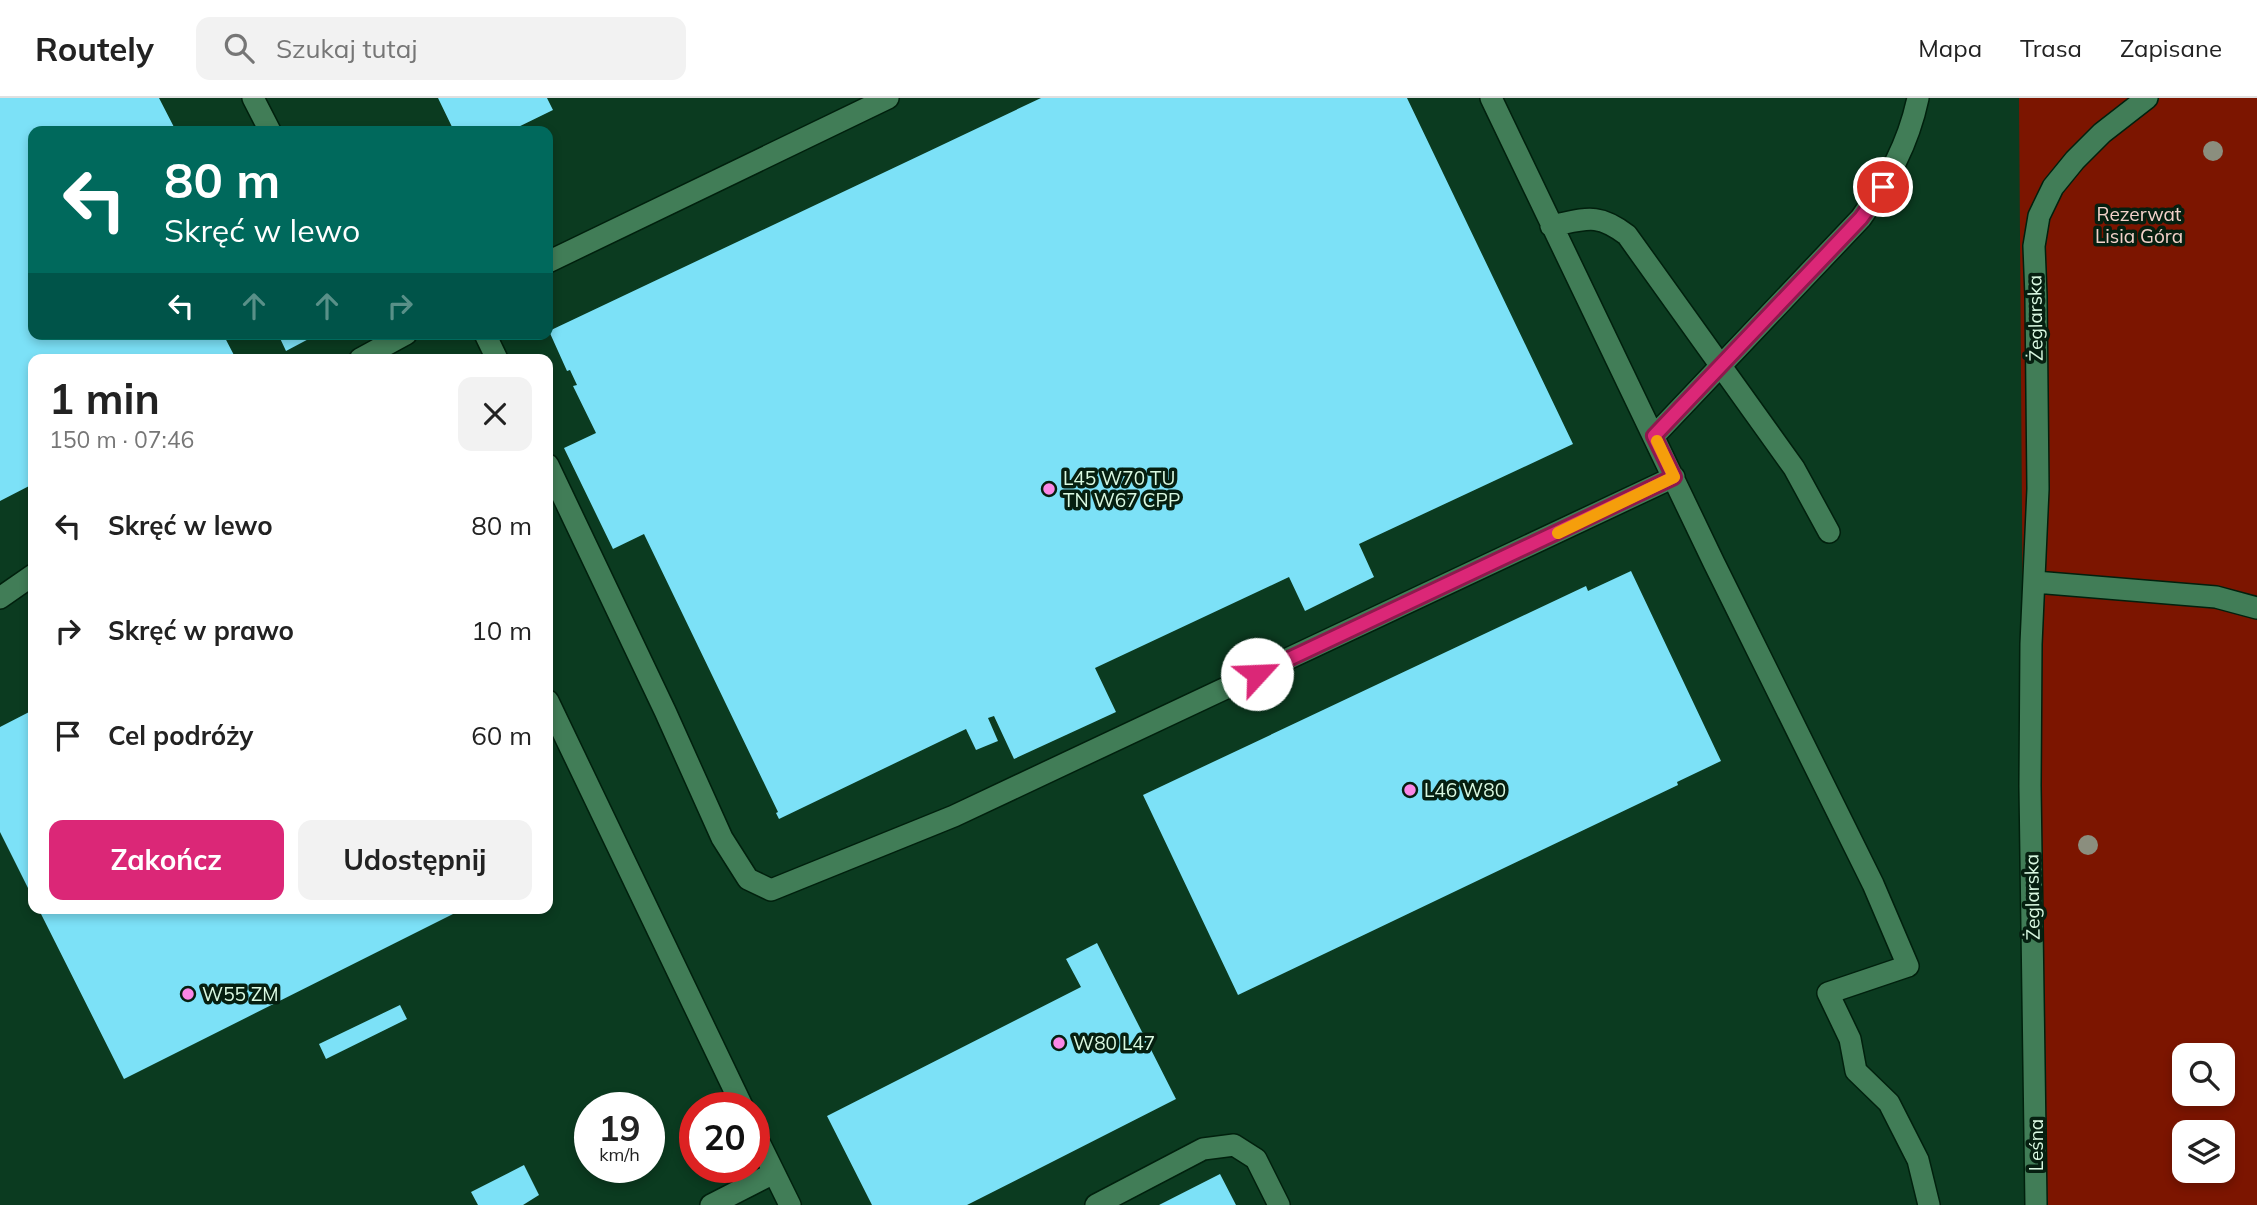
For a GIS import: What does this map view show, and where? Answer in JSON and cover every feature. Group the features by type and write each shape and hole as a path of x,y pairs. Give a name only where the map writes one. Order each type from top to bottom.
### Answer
{"street":[{"path":"253,98 267,126"},
{"path":"553,260 888,98"},
{"path":"1491,98 1714,563 1873,884 1908,966 1828,993 1850,1039 1856,1071 1889,1103 1918,1160 1929,1205"},
{"path":"1654,436 1861,218 1883,187 1902,152 1918,98"},
{"name":"Żeglarska","path":"2035,1085 2030,786 2031,644 2038,489 2034,246 2039,216 2053,187 2102,133 2147,98"},
{"path":"1551,226 1590,218 1610,223 1627,235 1794,468 1829,532"},
{"path":"553,475 722,838 748,879 771,890 954,816 1674,477"},
{"path":"0,598 28,578"},
{"path":"2035,582 2216,597 2257,608"},
{"path":"553,711 735,1092"},
{"name":"Leśna","path":"2035,1085 2036,1205"},
{"path":"1096,1205 1203,1149 1234,1145 1256,1159 1279,1205"},
{"path":"770,1165 790,1205"},
{"path":"711,1205 774,1173"}],"green space":[{"name":"Rezerwat Lisia Góra","path":"2019,98 2257,98 2257,1205 2027,1205"}],"building":[{"path":"0,98 159,98 173,126 28,126 28,340 226,340 233,354 28,354 28,487 0,501"},
{"path":"438,98 547,98 553,110 520,126 452,126"},
{"name":"L45 W70 TU TN W67 CPP","path":"1041,98 1407,98 1573,444 1359,544 1374,577 1305,611 1289,577 1095,668 1116,712 1014,759 994,716 988,718 998,741 976,750 966,729 779,819 644,534 613,549 564,448 596,433 573,386 577,385 570,370 567,371 553,340 553,329"},
{"path":"281,340 307,340 286,351"},
{"name":"L46 W80","path":"1631,571 1721,761 1677,782 1678,785 1238,995 1143,795 1586,586 1588,591"},
{"path":"28,713 28,888 0,832 0,727"},
{"name":"W55 ZM","path":"41,914 453,914 124,1079"},
{"name":"W80 L47","path":"1097,943 1176,1099 967,1205 872,1205 827,1116 1081,987 1066,959"},
{"path":"400,1005 407,1019 326,1059 319,1044"},
{"path":"524,1165 539,1195 523,1205 478,1205 471,1192"},
{"path":"1220,1174 1236,1205 1159,1205"}],"slow traffic":[{"path":"1558,533 1674,477 1657,441"}],"place":[{"name":"L45 W70 TU TN W67 CPP","path":"1049,489"},
{"name":"L46 W80","path":"1410,790"},
{"name":"W55 ZM","path":"188,994"},
{"name":"W80 L47","path":"1059,1043"}],"route":[{"path":"1257,674 1674,477 1654,436 1861,218 1883,187"}]}
